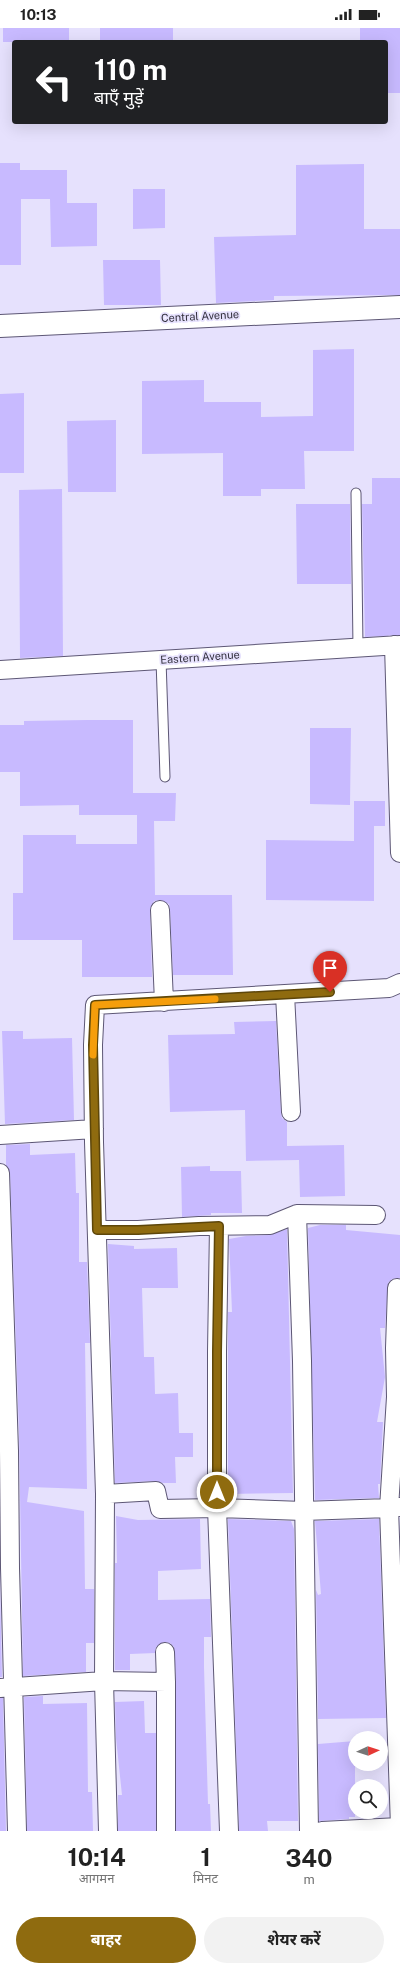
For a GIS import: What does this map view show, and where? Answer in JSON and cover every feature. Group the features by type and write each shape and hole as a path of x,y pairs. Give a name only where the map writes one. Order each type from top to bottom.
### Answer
{"street":[{"name":"Central Avenue","path":"0,326 400,307"},
{"name":"Eastern Avenue","path":"0,670 397,645"},
{"path":"397,645 400,853"},
{"path":"160,910 164,1002"},
{"path":"108,1831 104,1681 105,1494 94,1129 93,1045 95,1005 389,988 400,983"},
{"path":"285,994 291,1112"},
{"path":"0,1135 94,1129"},
{"path":"0,1172 7,1687 17,1831"},
{"path":"97,1230 270,1225 297,1214 376,1215"},
{"path":"297,1214 302,1361 303,1511 309,1831"},
{"path":"219,1226 217,1508 229,1831"},
{"path":"322,1831 399,1829 395,1507 395,1348 398,1288"},
{"path":"105,1494 156,1491 160,1509 217,1508 303,1511 395,1507"},
{"path":"165,1652 166,1831"},
{"path":"7,1687 104,1681 166,1682"}],"lane":[{"path":"356,493 358,647"},
{"path":"160,660 165,777"}],"building":[{"path":"3,28 69,28 69,40 12,40 12,42 3,42"},
{"path":"100,28 173,28 173,40 100,40"},
{"path":"360,28 400,28 400,93 388,93 388,40 360,40"},
{"path":"0,163 20,163 20,170 67,170 67,203 97,203 97,246 51,247 50,199 21,199 21,265 0,265"},
{"path":"364,164 364,229 400,229 400,295 274,296 274,300 216,303 214,237 296,235 296,165"},
{"path":"133,189 165,189 165,228 133,229"},
{"path":"103,260 160,260 161,305 104,305"},
{"path":"354,349 354,451 304,451 305,489 261,489 261,496 223,496 223,453 142,454 142,381 204,380 204,402 261,402 261,417 313,416 313,350"},
{"path":"24,393 24,473 0,473 0,394"},
{"path":"116,420 116,492 68,492 67,421"},
{"path":"372,478 400,478 400,635 365,637 362,504 372,504"},
{"path":"62,489 63,656 20,658 19,490"},
{"path":"296,504 350,504 351,584 297,584"},
{"path":"133,720 133,793 176,793 175,821 154,821 155,895 232,895 233,975 173,975 169,904 160,900 154,901 150,910 152,977 82,977 82,940 13,940 13,893 23,893 23,835 76,835 76,844 137,844 137,815 79,815 79,805 20,806 20,772 0,772 0,725 24,725 24,721"},
{"path":"310,728 351,728 350,805 310,804"},
{"path":"354,801 385,801 385,826 374,826 374,901 266,900 266,840 354,841"},
{"path":"276,1021 281,1113 282,1118 287,1122 287,1146 344,1145 345,1196 300,1197 299,1160 246,1161 245,1110 170,1112 168,1035 235,1034 234,1022"},
{"path":"2,1031 23,1031 23,1039 72,1038 74,1120 5,1124"},
{"path":"30,1144 30,1155 75,1153 76,1193 79,1193 79,1262 87,1262 90,1343 85,1343 87,1489 29,1487 27,1502 84,1511 85,1589 94,1589 94,1643 86,1643 86,1672 23,1676 19,1432 10,1173 6,1165 6,1145"},
{"path":"210,1166 210,1171 241,1171 242,1213 211,1213 211,1215 182,1217 181,1167"},
{"path":"320,1225 346,1225 346,1230 400,1235 400,1278 392,1279 388,1283 385,1328 380,1328 385,1377 377,1422 383,1422 380,1484 378,1484 379,1498 315,1500 308,1228"},
{"path":"287,1229 293,1493 228,1494 228,1312 232,1312 229,1239 246,1236 270,1235"},
{"path":"108,1244 134,1246 134,1249 177,1248 178,1288 142,1288 144,1357 154,1357 155,1394 178,1393 179,1433 193,1433 193,1457 175,1457 176,1483 163,1483 155,1481 115,1483"},
{"path":"116,1516 138,1520 200,1519 201,1569 158,1571 158,1600 210,1599 211,1637 204,1637 204,1667 208,1804 210,1804 211,1831 176,1831 176,1682 174,1647 170,1643 164,1642 156,1647 155,1653 130,1654 130,1670 115,1670 115,1563 117,1563"},
{"path":"228,1519 291,1521 294,1529 298,1821 267,1821 268,1831 239,1831"},
{"path":"379,1519 386,1718 318,1719 316,1590 318,1595 321,1594 315,1521"},
{"path":"0,1587 2,1677 0,1677"},
{"path":"43,1696 43,1704 87,1703 88,1792 92,1792 93,1831 27,1831 24,1697"},
{"path":"0,1698 3,1698 6,1831 0,1831"},
{"path":"144,1701 145,1733 156,1733 156,1831 118,1831 118,1795 122,1795 116,1738 115,1702"},
{"path":"348,1742 348,1771 355,1771 355,1779 348,1779 349,1819 319,1821 318,1744"}],"slow traffic":[{"path":"93,1055 95,1005 215,999"}],"route":[{"path":"217,1492 219,1226 138,1230 97,1230 93,1045 95,1005 330,992"}]}
